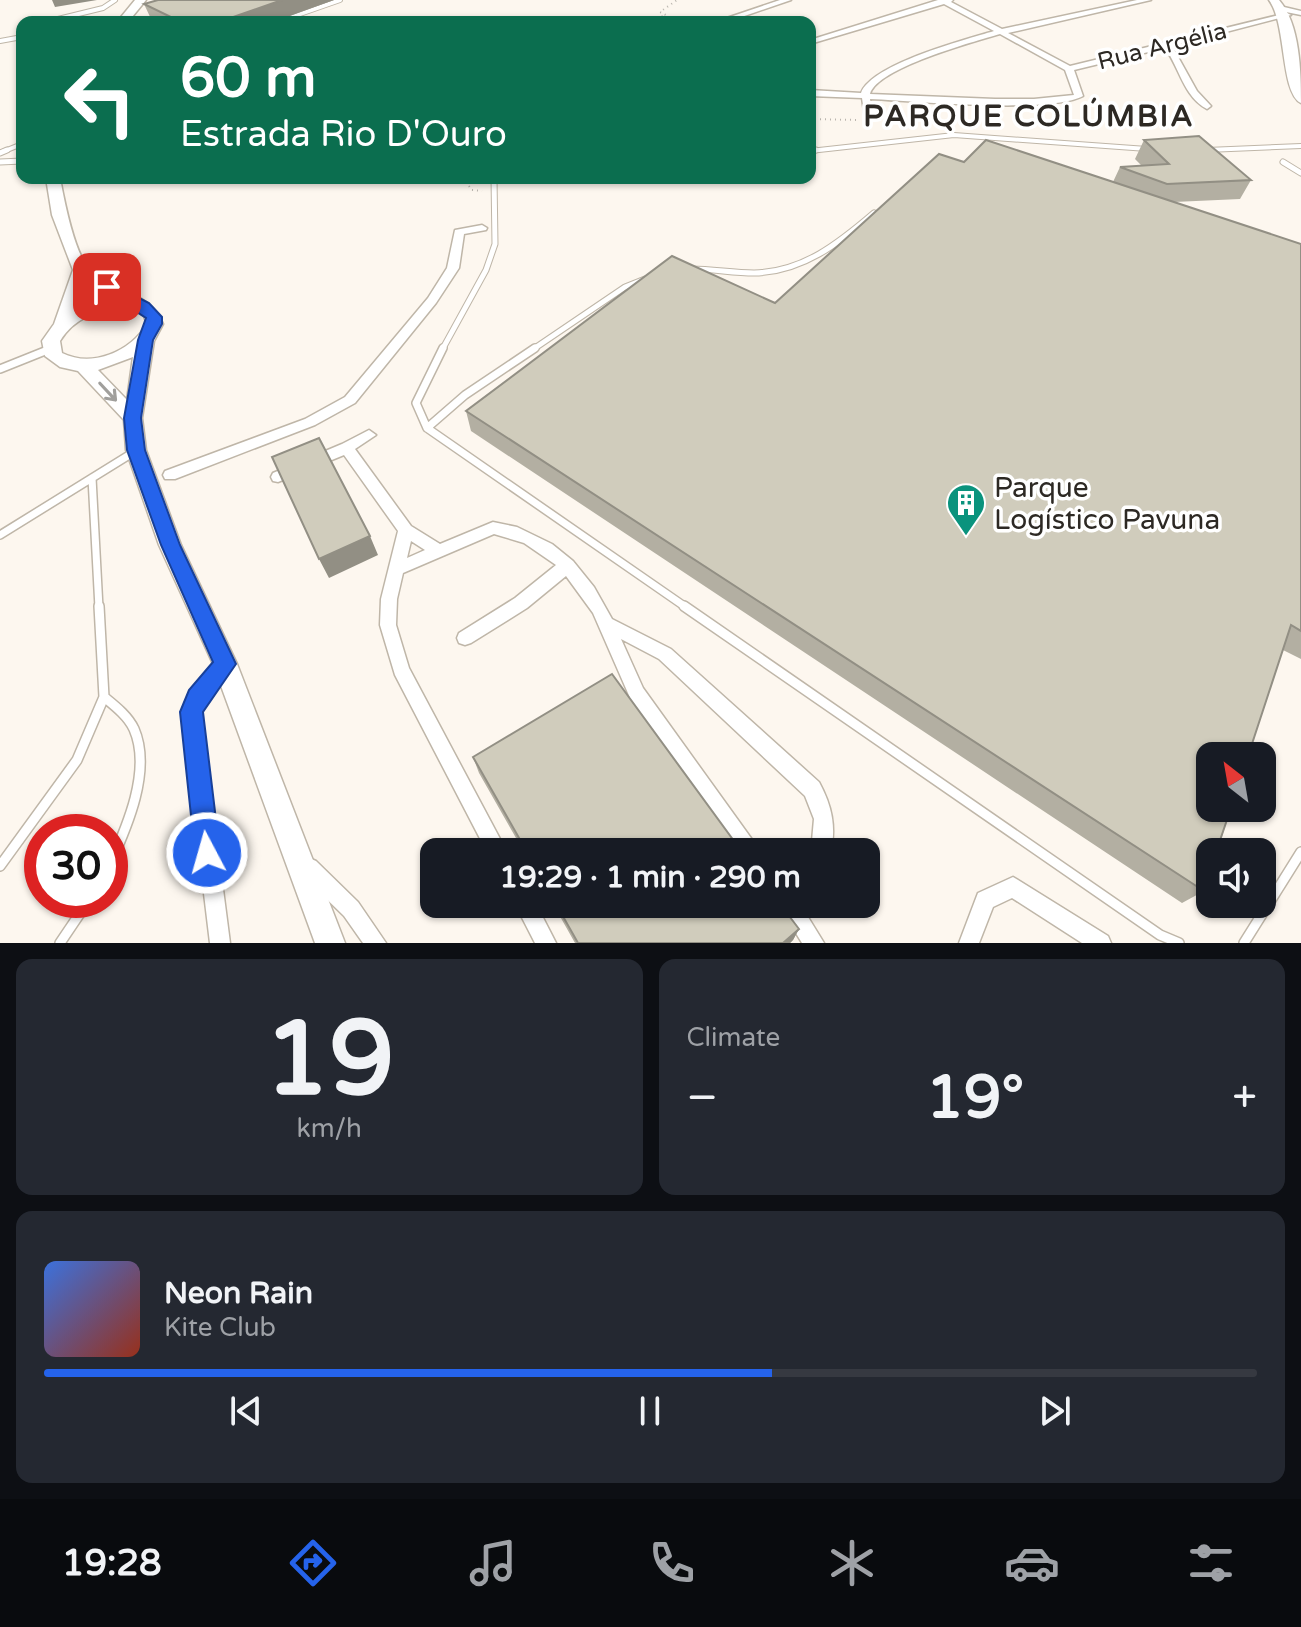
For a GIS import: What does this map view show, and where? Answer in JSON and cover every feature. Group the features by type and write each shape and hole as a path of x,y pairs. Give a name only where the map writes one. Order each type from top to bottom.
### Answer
{"street":[{"path":"127,16 141,0"},
{"path":"738,16 787,0"},
{"path":"816,40 930,2 947,0 1069,69 1080,94 1069,100 816,93"},
{"path":"869,118 868,86 892,70 989,36 1147,0"},
{"path":"1274,0 1286,12 1299,93"},
{"path":"930,2 989,36"},
{"path":"1286,12 1301,13"},
{"name":"Rua Argélia","path":"1069,69 1255,23 1286,12"},
{"name":"Rua Argélia","path":"1255,23 1288,31"},
{"path":"1167,45 1179,63 1185,85 1207,106"},
{"path":"54,184 59,215 81,270 150,311 154,317 155,324 145,340 124,355 83,365 60,361 50,349 51,341 62,325 81,270"},
{"path":"170,475 310,422 350,400 432,300 453,268 459,232 482,228"},
{"path":"62,325 96,307 134,303"},
{"path":"145,340 133,418 136,450 170,545 225,664 330,943"},
{"path":"83,365 133,418"},
{"path":"278,477 347,448 369,435"},
{"path":"347,448 406,530 437,550"},
{"path":"397,569 481,531 504,529 549,550 568,565 607,624 621,670 741,838"},
{"path":"406,530 389,599 388,625 401,670 490,838"},
{"path":"465,638 521,603 568,565"},
{"path":"607,624 665,654 812,789 822,805 827,829 825,838"},
{"path":"220,943 191,712 197,698 225,664"},
{"path":"300,859 351,909 376,943"},
{"path":"969,943 985,900 1013,887 1101,943"},
{"path":"533,918 546,943"},
{"path":"797,918 814,943"}],"lane":[{"path":"70,16 107,7 115,0"},
{"path":"294,16 340,0"},
{"path":"816,150 954,135 1149,149"},
{"path":"1193,150 1301,146"},
{"path":"1283,162 1301,173"},
{"path":"494,184 495,244 466,308 418,393 416,403 427,428 1160,935 1179,943"},
{"path":"688,270 756,273 789,270 824,253 879,209"},
{"path":"427,428 465,395 625,287 655,275"},
{"path":"0,369 50,349"},
{"path":"0,535 136,450"},
{"path":"0,866 77,760 104,697 92,478"},
{"path":"104,697 136,731 139,749 128,824"},
{"path":"1244,943 1301,852"},
{"path":"60,943 77,918"}],"path":[{"path":"663,16 666,15 660,12 677,0"},
{"path":"816,119 869,118"},
{"path":"468,184 472,190 482,189 482,228"}],"building":[{"path":"158,0 282,0 236,16 169,16 144,4"},
{"path":"1199,136 1251,180 1167,184 1120,167 1169,164 1144,140"},
{"name":"Parque Logístico Pavuna","path":"986,140 1301,244 1301,631 1291,625 1253,742 1196,742 1196,822 1226,822 1221,838 1196,838 1196,886 466,411 672,256 775,303 939,154 964,162"},
{"path":"319,438 370,536 319,559 272,457"},
{"path":"612,674 732,838 519,838 473,757"},
{"path":"564,918 791,918 799,929 783,943 578,943"}],"place":[{"name":"Parque Logístico Pavuna","path":"966,537"}],"district":[{"name":"PARQUE COLÚMBIA","path":"1029,116"}],"route":[{"path":"107,287 143,306 154,317 152,332 145,340 133,418 136,450 170,545 225,664 197,698 191,712 207,853"}]}
